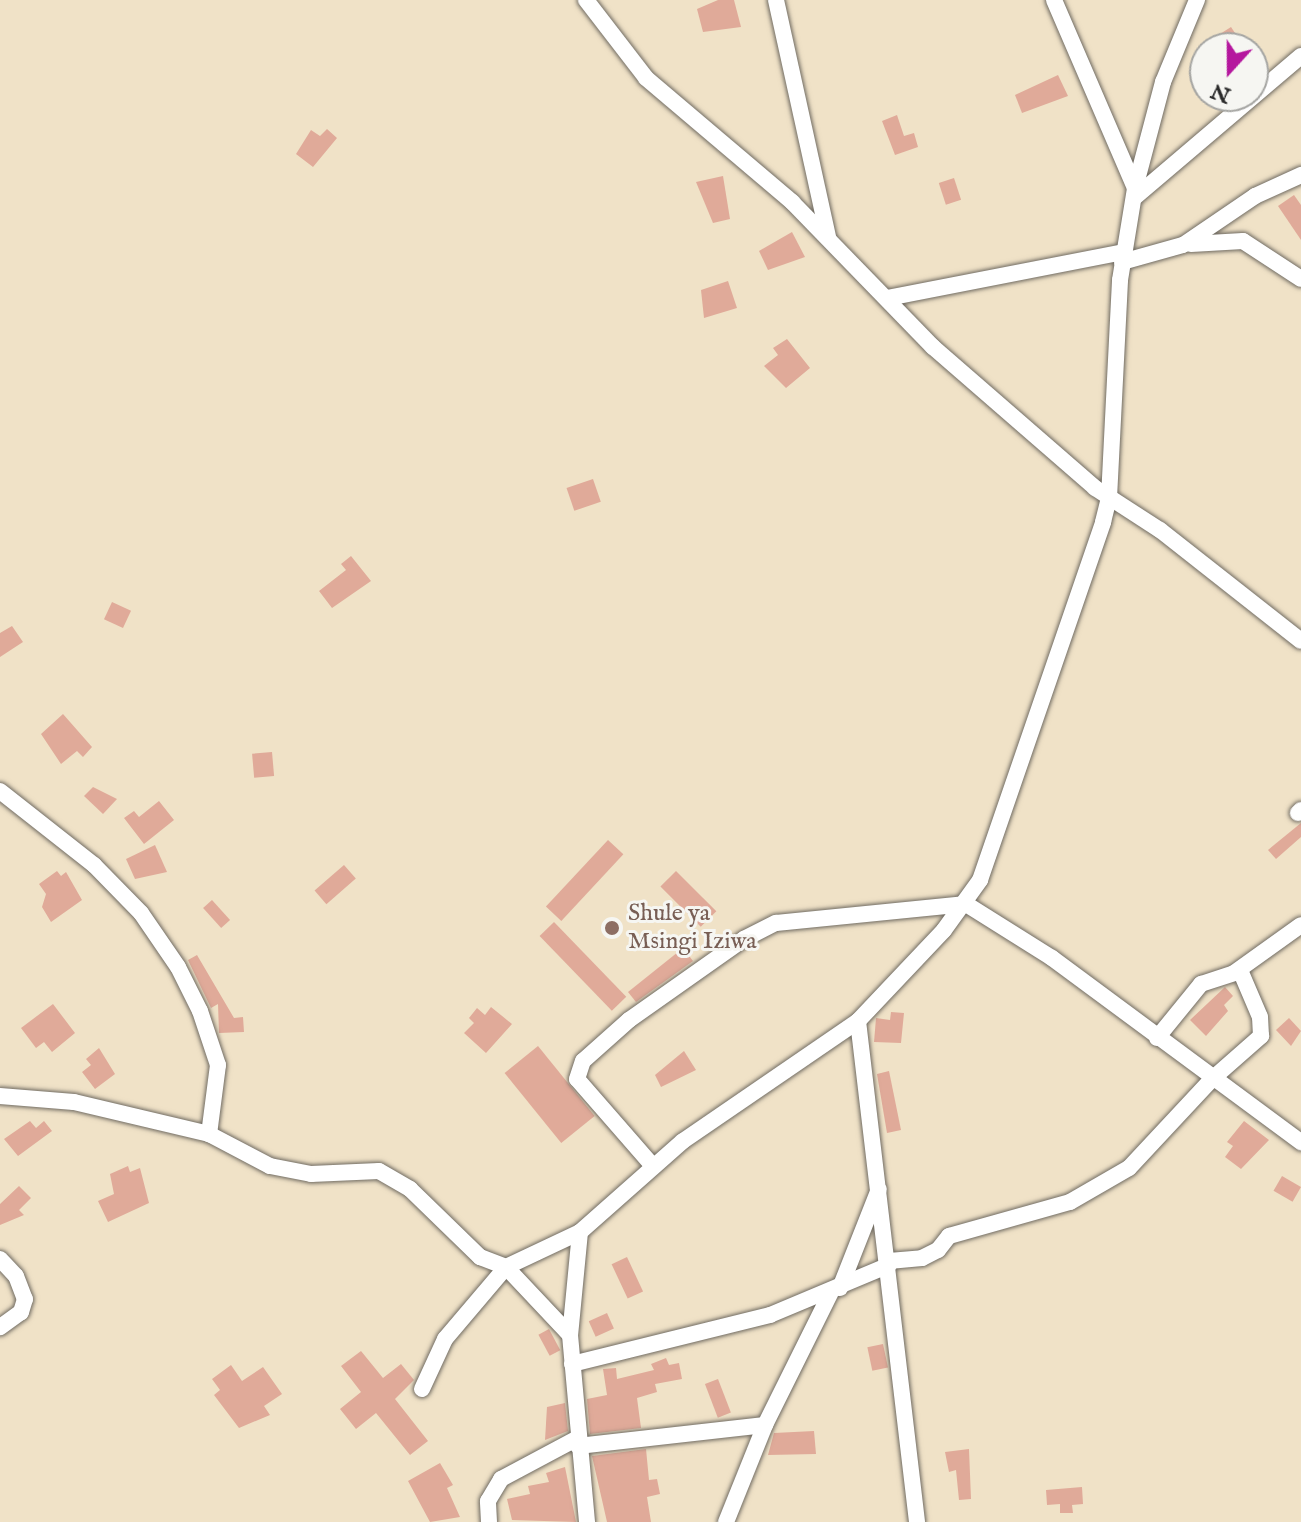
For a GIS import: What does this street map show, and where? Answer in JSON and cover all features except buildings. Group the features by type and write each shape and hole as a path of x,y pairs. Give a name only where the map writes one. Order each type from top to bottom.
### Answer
{"street":[{"path":"586,0 646,78 828,237 933,347 1109,498 1180,545 1301,641"},
{"path":"776,0 828,237"},
{"path":"1054,0 1134,193"},
{"path":"422,1389 445,1339 506,1267 580,1232 652,1165 858,1021 966,904 1004,815 1109,498 1123,257 1134,193 1163,82 1197,0"},
{"path":"1134,193 1301,56"},
{"path":"1183,245 1255,196 1301,175"},
{"path":"887,298 1183,245 1243,241 1301,279"},
{"path":"0,791 94,865 141,913 178,967 200,1011 218,1065 209,1134"},
{"path":"652,1165 577,1079 583,1061 629,1020 744,939 776,923 966,904 1052,958 1211,1080 1301,1142"},
{"path":"1157,1038 1201,984 1240,970 1301,925"},
{"path":"572,1364 770,1315 836,1290 866,1271 889,1263 922,1258 938,1250 949,1236 1085,1197 1143,1156 1211,1080 1255,1045 1262,1032 1240,970"},
{"path":"858,1021 889,1263 917,1522"},
{"path":"0,1096 74,1102 209,1134 270,1166 311,1174 379,1171 393,1177 480,1257 506,1267 570,1335"},
{"path":"726,1522 765,1425 836,1290 880,1187"},
{"path":"580,1232 570,1335 577,1443 587,1522"},
{"path":"0,1259 16,1276 25,1299 21,1312 0,1327"},
{"path":"489,1522 488,1501 501,1479 577,1443 765,1425"}],"place":[{"name":"Shule ya Msingi Iziwa","path":"612,928"}]}
